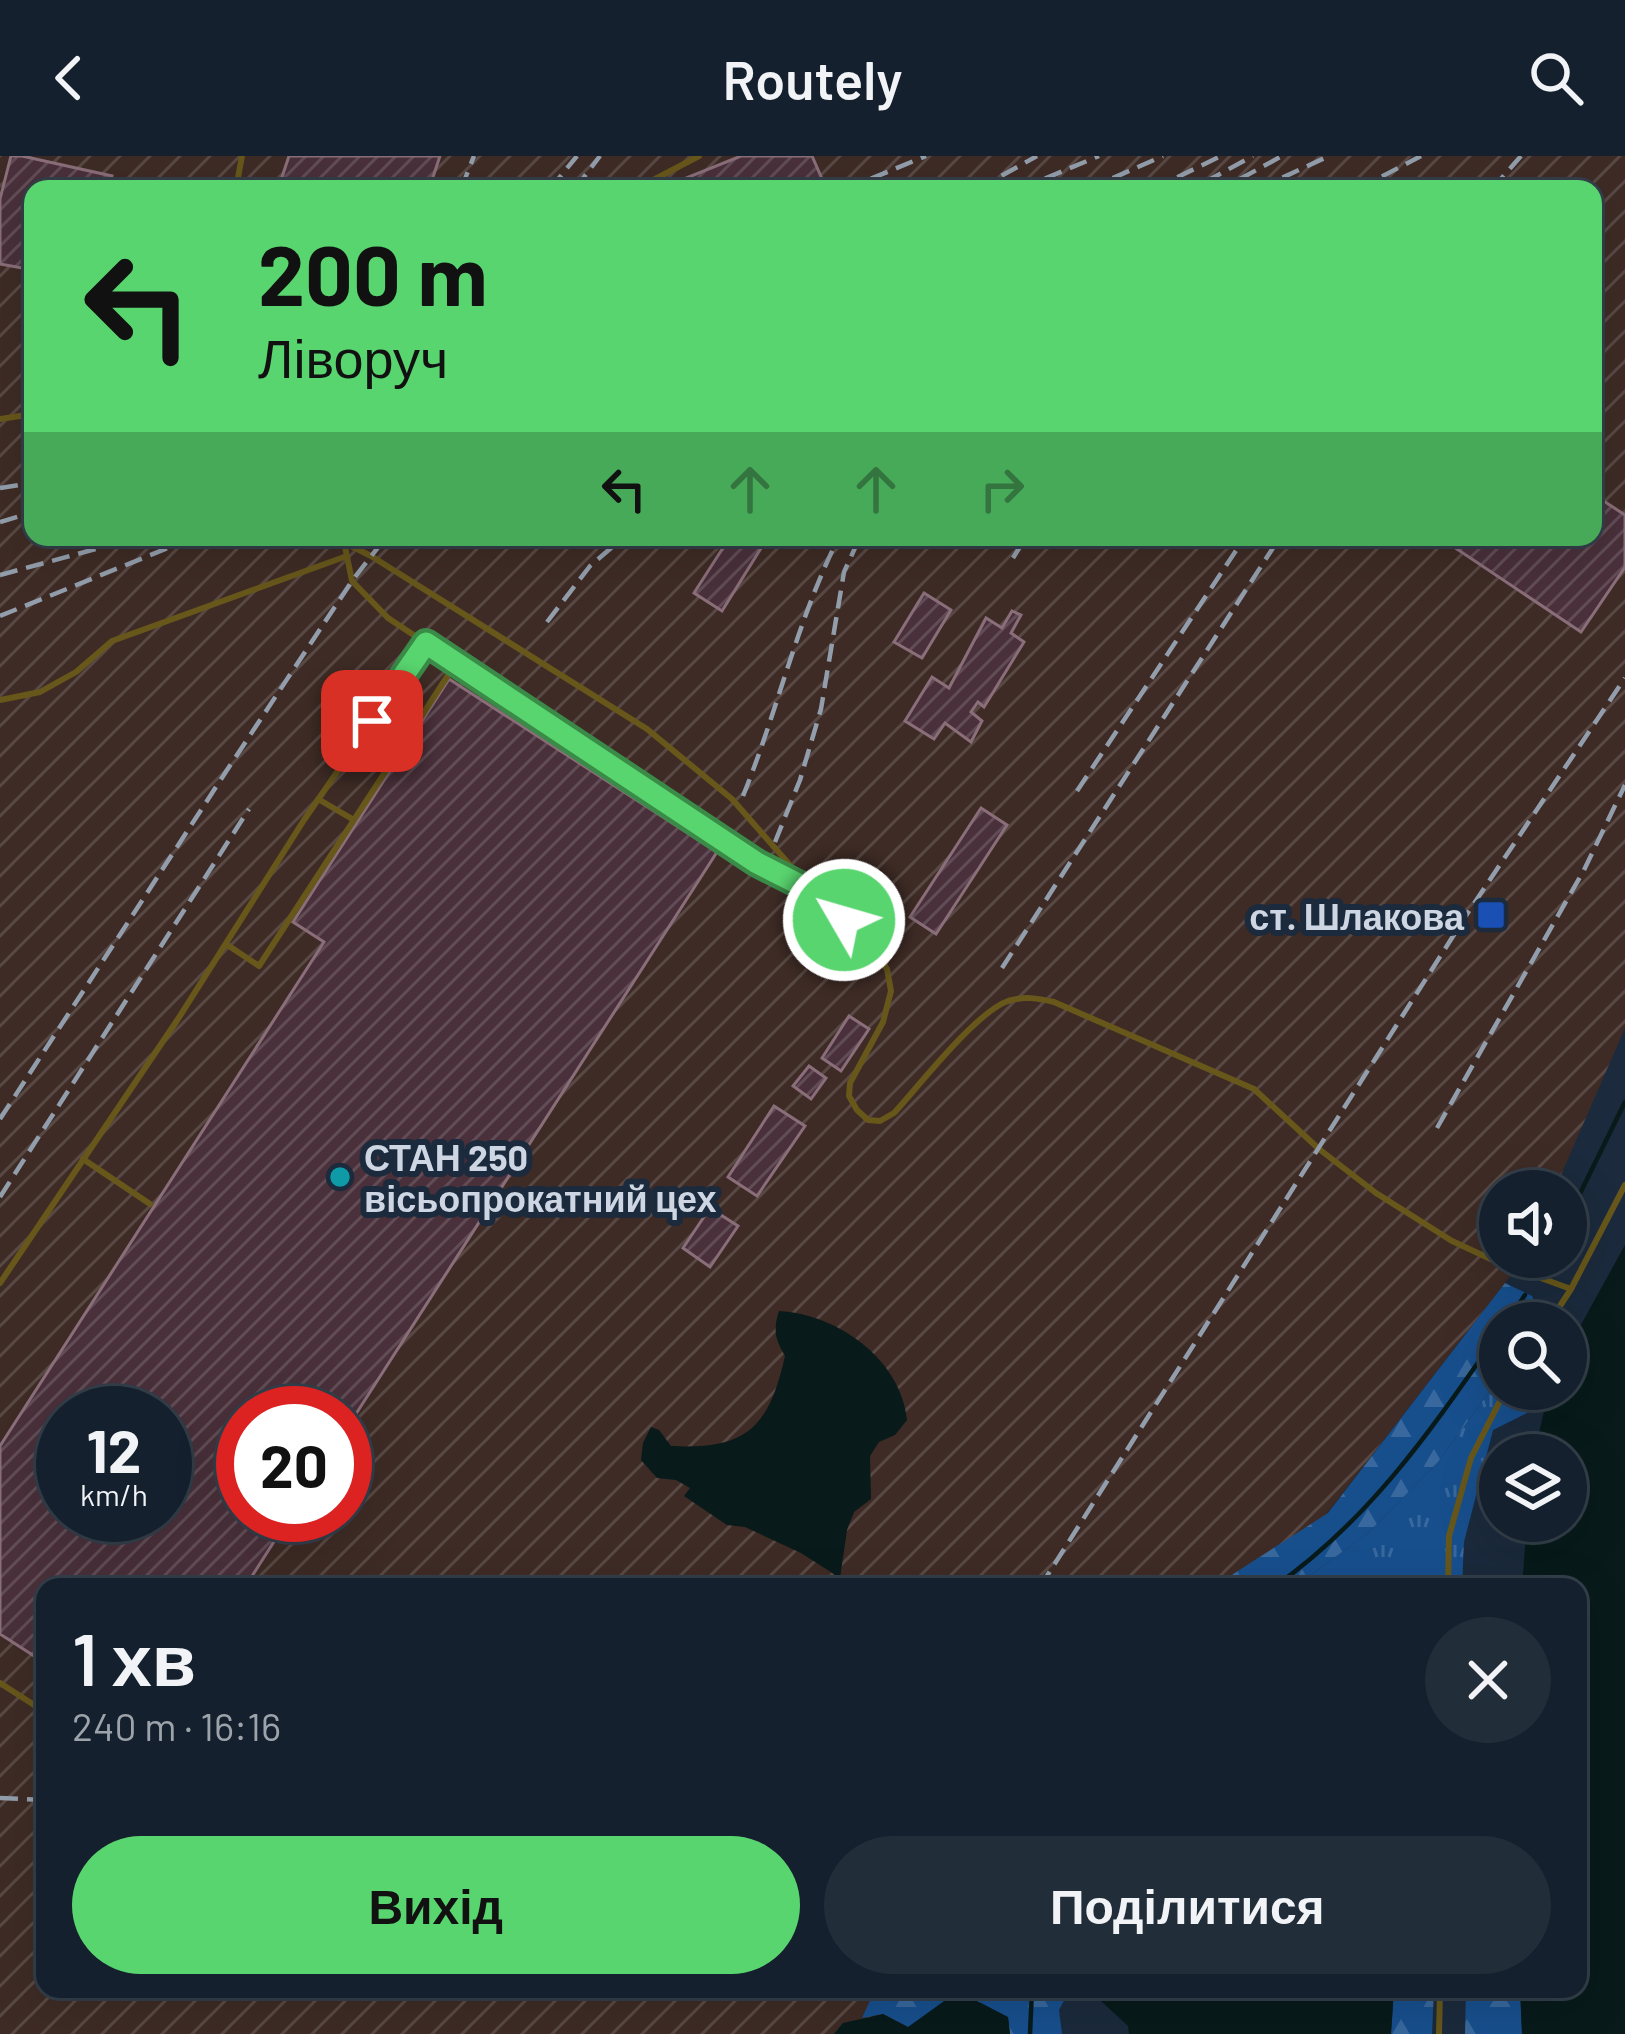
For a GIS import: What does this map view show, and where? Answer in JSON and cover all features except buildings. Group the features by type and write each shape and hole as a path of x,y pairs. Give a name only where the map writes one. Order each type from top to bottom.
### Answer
{"lane":[{"path":"653,180 698,156"},
{"path":"345,546 352,581 388,618 757,863 814,892"},
{"path":"354,546 647,729 732,799 814,892 874,949 887,969 891,991 883,1022 850,1083 849,1096 868,1120 880,1121 894,1113 980,1021 1003,1003 1030,996 1054,1002 1253,1089 1319,1148 1452,1241 1571,1289"},
{"path":"0,700 40,692 76,672 112,641 347,556"},
{"path":"0,1283 426,643"},
{"path":"226,944 260,966 456,663"},
{"path":"318,799 354,820"},
{"path":"83,1159 150,1204"},
{"path":"1563,1302 1625,1185"},
{"path":"1448,1578 1449,1535 1471,1458 1495,1410"},
{"path":"0,1683 36,1706"},
{"path":"1439,2034 1440,1998"}],"shaded area":[{"path":"0,156 1625,156 1625,1028 1563,1170 1479,1170 1479,1278 1509,1278 1490,1302 1479,1302 1479,1317 1277,1578 36,1578 36,1998 948,1998 908,2027 843,2023 834,2034 0,2034"},
{"path":"1625,1245 1625,2034 1522,2034 1520,1998 1587,1998 1587,1578 1523,1578 1525,1542 1587,1542 1587,1434 1539,1434 1544,1410 1587,1410 1587,1314"},
{"path":"779,1311 823,1321 862,1344 879,1359 902,1398 907,1420 895,1435 879,1442 870,1456 871,1499 854,1512 840,1578 801,1553 745,1527 727,1525 684,1496 690,1488 657,1478 641,1460 651,1427 671,1446 718,1444 750,1430 762,1417 779,1381 785,1356 776,1334"},
{"path":"948,1998 971,1998 1008,2017 1010,2034 834,2034 843,2023 883,2014 908,2027"},
{"path":"1098,1998 1393,1998 1391,2034 1129,2034 1128,2026"}],"green space":[{"path":"1505,1283 1532,1296 1535,1302 1490,1302"},
{"path":"1479,1317 1479,1406 1438,1462 1369,1532 1307,1578 1227,1578 1328,1513"},
{"path":"1479,1406 1479,1410 1533,1410 1492,1434 1479,1434 1479,1484 1464,1542 1462,1578 1307,1578 1369,1532 1438,1462"},
{"path":"871,1998 1065,1998 1059,2010 1062,2034 1010,2034 1008,2017 908,2027 883,2014 862,2018"},
{"path":"1393,1998 1434,1998 1432,2034 1391,2034"},
{"path":"1466,1998 1520,1998 1522,2034 1465,2034"}],"waterway":[{"path":"1587,1179 1625,1102"},
{"path":"1520,1302 1525,1295"},
{"path":"1286,1578 1371,1501 1479,1360"},
{"path":"1030,2034 1032,1998"}],"railway":[{"path":"465,180 474,156"},
{"path":"557,180 577,156"},
{"path":"582,180 600,156"},
{"path":"868,180 926,156"},
{"path":"994,180 1037,156"},
{"path":"1042,180 1099,156"},
{"path":"1108,180 1163,156"},
{"path":"1172,180 1221,156"},
{"path":"1209,180 1253,156"},
{"path":"1240,179 1282,156"},
{"path":"1277,180 1329,156"},
{"path":"1375,180 1421,156"},
{"path":"1500,180 1521,156"},
{"path":"0,488 24,484"},
{"path":"0,522 24,515"},
{"path":"0,575 107,546"},
{"path":"0,616 173,546"},
{"path":"0,1119 379,546"},
{"path":"547,622 590,566 613,546"},
{"path":"743,796 811,600 835,546"},
{"path":"775,842 821,709 844,572 856,546"},
{"path":"1013,558 1020,546"},
{"path":"1077,791 1239,546"},
{"path":"1002,968 1274,546"},
{"path":"1046,1578 1469,911 1625,678"},
{"path":"1437,1128 1584,870 1625,785"},
{"path":"0,1197 249,809"},
{"path":"0,1798 36,1800"}],"place":[{"name":"ст. Шлакова","path":"1491,915"},
{"name":"СТАН 250 вісьопрокатний цех","path":"340,1177"}],"route":[{"path":"372,721 426,643 757,863 814,892 844,920"}]}
